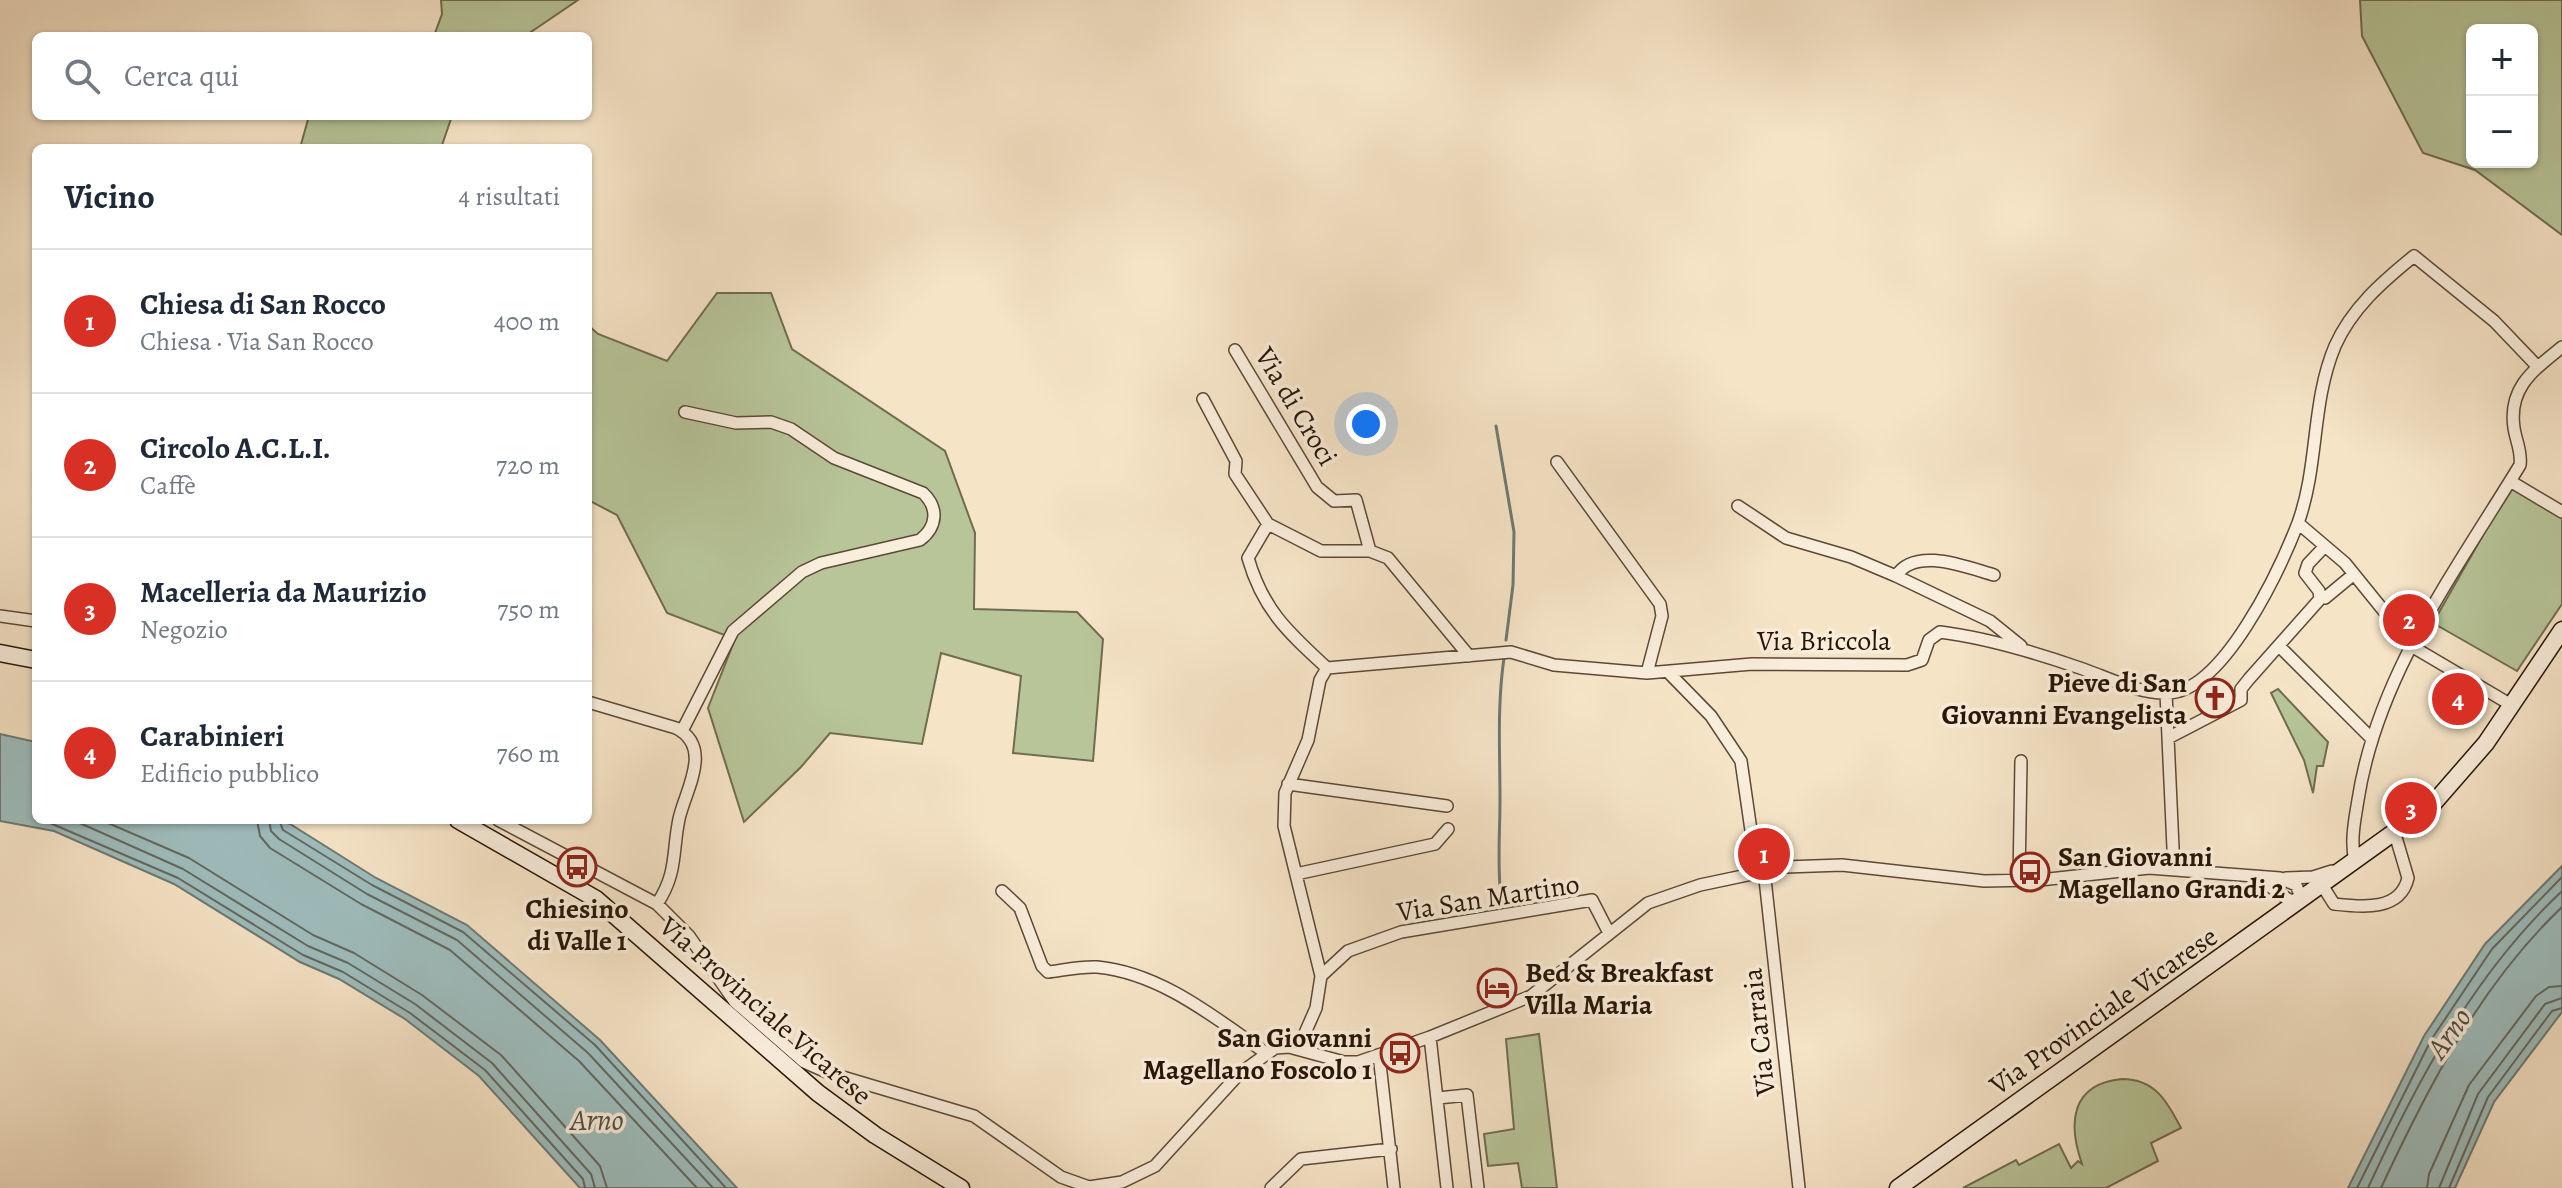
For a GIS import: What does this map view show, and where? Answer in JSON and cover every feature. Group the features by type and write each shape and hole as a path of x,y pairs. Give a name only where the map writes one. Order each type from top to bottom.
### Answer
{"main road":[{"name":"Via Provinciale Vicarese","path":"1898,1188 2398,832 2455,781 2513,706 2562,630"},
{"path":"0,653 32,659"},
{"name":"Via Provinciale Vicarese","path":"465,824 596,899 852,1120 961,1188"}],"street":[{"path":"2174,870 2166,693 2186,689 2206,678 2233,648 2298,523 2313,460 2317,405 2335,347 2366,297 2414,256 2515,340 2537,366"},
{"path":"506,824 657,904 689,936 713,976 735,1002 804,1062 829,1073 974,1116 1079,1187 1122,1182 1155,1166 1239,1074 1266,1053 1282,1047 1344,1062 1379,1055 1430,1037 1531,996 1648,903 1675,892 1760,871 1853,865 1961,879 2019,880 2136,868 2258,878 2313,877 2352,863 2355,817 2371,738 2386,695 2472,540 2521,461 2514,405 2524,379 2562,347"},
{"name":"Via di Croci","path":"1235,350 1317,487 1334,501 1356,500 1370,551"},
{"path":"1203,399 1236,461 1235,474 1268,524 1321,551 1370,551 1396,565 1469,656"},
{"path":"682,731 725,643 742,623 802,572 821,563 920,540 930,532 935,517 933,502 923,493 834,458 791,429 771,422 736,423 685,412"},
{"path":"1557,462 1660,604 1662,616 1647,673"},
{"path":"2510,481 2562,512"},
{"path":"1738,506 1786,538 1851,557 1990,621 2024,649"},
{"path":"2298,523 2354,574 2413,647 2513,706"},
{"path":"1268,524 1248,558 1258,588 1273,615 1327,668 1320,680 1308,740 1288,784 1282,813 1321,976 1316,1008 1298,1049"},
{"path":"2168,738 2241,700 2241,689 2320,599 2319,591 2306,578 2308,564 2325,546"},
{"path":"1896,576 1908,562 1916,560 1947,563 1994,575"},
{"path":"2325,598 2354,574"},
{"path":"0,616 32,620"},
{"name":"Via Briccola","path":"1327,668 1497,652 1519,654 1554,665 1647,673 1752,664 1907,665 1922,660 1929,640 1940,632 2024,649 2127,685 2166,693"},
{"path":"2280,647 2371,738"},
{"name":"Via Carraia","path":"1669,673 1711,716 1741,761 1760,871 1799,1188"},
{"path":"592,703 682,731 696,761 678,820 675,863 657,904"},
{"path":"2019,880 2021,761"},
{"path":"1288,784 1447,806"},
{"path":"2322,885 2334,904 2376,907 2398,896 2408,878 2397,813"},
{"path":"1296,874 1435,844 1448,829"},
{"path":"2258,878 2289,900 2302,900 2296,885 2280,878"},
{"path":"2270,887 2278,903 2279,917"},
{"path":"1002,891 1020,908 1048,972 1104,968 1158,985 1180,995 1266,1053"},
{"name":"Via San Martino","path":"1321,976 1348,951 1401,932 1592,900 1609,933"},
{"path":"1430,1037 1447,1188"},
{"path":"1379,1055 1394,1188"},
{"path":"1438,1098 1467,1095 1478,1188"},
{"path":"1277,1185 1301,1159 1391,1149"}],"green space":[{"path":"441,0 578,0 531,32 435,32 442,14"},
{"path":"2360,0 2562,0 2562,235 2469,168 2538,168 2538,24 2466,24 2466,167 2423,153 2362,36"},
{"path":"308,120 451,120 442,144 301,144"},
{"path":"717,293 771,293 792,349 945,451 975,533 974,609 1077,612 1103,639 1093,761 1013,753 1021,676 941,653 922,744 830,733 801,767 744,822 708,708 735,639 667,613 617,515 592,502 592,329 598,334 667,361"},
{"path":"2511,486 2562,516 2562,604 2517,671 2433,623"},
{"path":"2278,689 2328,742 2323,766 2317,766 2313,793 2304,760 2271,693"},
{"path":"1539,1034 1557,1188 1522,1188 1518,1163 1488,1166 1484,1134 1514,1129 1506,1039"},
{"path":"2122,1079 2143,1083 2159,1093 2181,1128 2151,1143 2158,1161 2106,1188 1963,1188 2016,1160 2019,1165 2059,1144 2071,1168 2078,1161 2082,1164 2075,1135 2077,1108 2092,1089 2105,1082"}],"water":[{"name":"Arno","path":"0,734 32,741 32,824 290,824 376,878 467,925 600,1040 737,1188 580,1188 479,1076 405,1019 339,979 300,962 174,884 54,831 0,821"},
{"name":"Arno","path":"2562,866 2562,1012 2494,1102 2455,1188 2348,1188 2424,1036 2485,944"}],"waterway":[{"path":"1496,426 1514,532 1513,585 1506,640"},
{"path":"1501,898 1499,729 1504,658"}],"place":[{"name":"Circolo A.C.L.I.","path":"2409,620"},
{"name":"Pieve di San Giovanni Evangelista","path":"2215,698"},
{"name":"Carabinieri","path":"2458,699"},
{"name":"Macelleria da Maurizio","path":"2411,808"},
{"name":"Chiesa di San Rocco","path":"1764,854"},
{"name":"Chiesino di Valle 1","path":"577,867"},
{"name":"San Giovanni Magellano Grandi 2","path":"2030,872"},
{"name":"Bed & Breakfast Villa Maria","path":"1497,988"},
{"name":"San Giovanni Magellano Foscolo 1","path":"1400,1053"}]}
